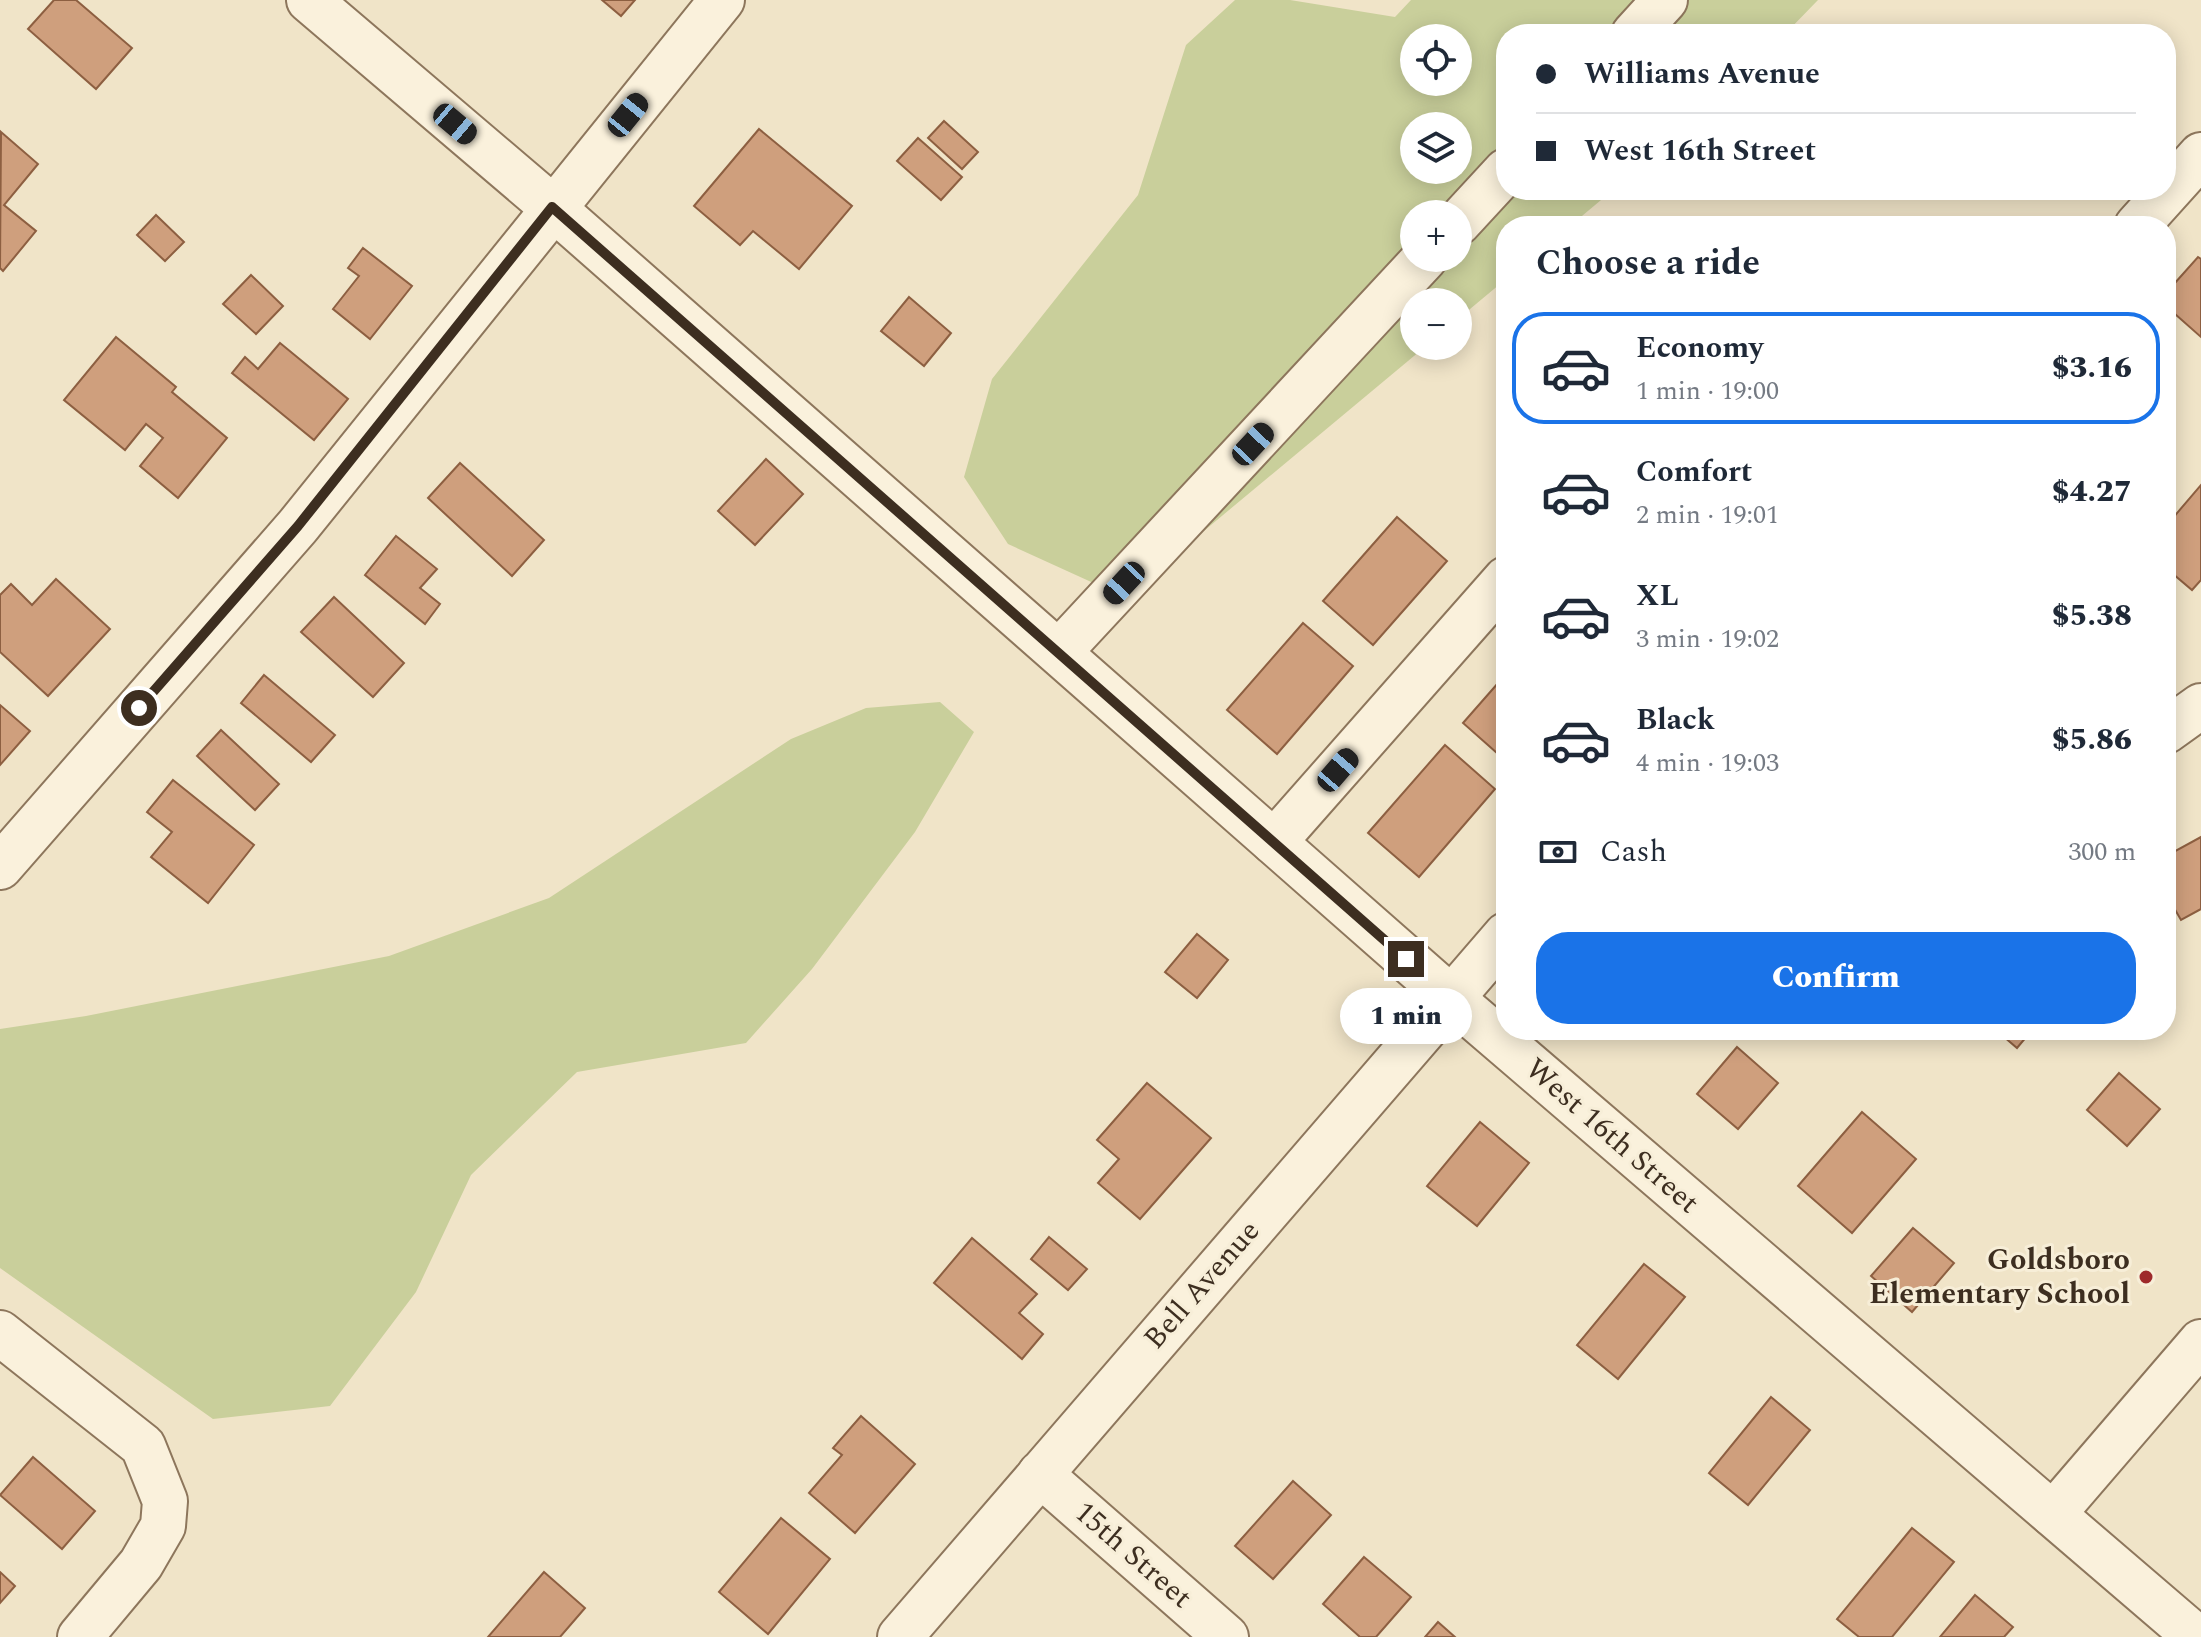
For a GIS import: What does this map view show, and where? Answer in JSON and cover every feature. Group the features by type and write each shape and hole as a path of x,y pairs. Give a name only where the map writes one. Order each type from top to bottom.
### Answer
{"street":[{"name":"West 16th Street","path":"309,0 552,207 1496,1036"},
{"path":"0,867 298,526 552,207 722,0"},
{"path":"1643,24 1665,0"},
{"path":"2176,183 2201,155"},
{"path":"1472,208 1496,182"},
{"path":"2146,216 2160,200"},
{"path":"1059,652 1412,272"},
{"path":"1274,842 1496,590"},
{"path":"2176,724 2201,706"},
{"name":"Bell Avenue","path":"900,1637 1496,946"},
{"name":"West 16th Street","path":"1500,1040 2196,1637"},
{"path":"0,1333 143,1446 165,1501 163,1526 141,1564 80,1637"},
{"path":"2053,1514 2201,1342"},
{"name":"15th Street","path":"1040,1474 1226,1637"}],"green space":[{"path":"1235,0 1290,0 1395,17 1411,0 1818,0 1795,24 1496,24 1496,200 1601,200 1582,216 1496,216 1496,287 1472,307 1472,288 1400,288 1400,360 1409,360 1169,560 1100,586 1008,544 964,477 992,379 1138,195 1186,45"},
{"path":"940,702 974,732 915,832 812,969 746,1043 577,1072 471,1175 416,1292 330,1406 213,1419 0,1268 0,1029 86,1016 389,956 549,898 791,739 866,708"}],"building":[{"path":"54,0 76,0 132,48 96,89 28,29"},
{"path":"602,0 635,0 621,16"},
{"path":"944,121 978,152 962,169 928,138"},
{"path":"759,129 852,206 799,269 753,231 740,245 694,206"},
{"path":"1,132 38,164 4,205 36,231 3,271 0,268"},
{"path":"918,138 962,177 941,200 897,161"},
{"path":"156,215 184,242 165,261 137,235"},
{"path":"363,248 412,286 370,339 333,309 359,276 348,268"},
{"path":"2198,257 2201,259 2201,337 2176,315 2176,282"},
{"path":"251,275 283,306 256,334 223,304"},
{"path":"909,297 951,333 924,366 881,331"},
{"path":"116,337 176,387 172,392 227,438 178,498 140,466 163,438 146,424 125,450 64,400"},
{"path":"280,343 348,399 314,440 232,373 245,357 258,369"},
{"path":"766,459 803,494 755,545 718,511"},
{"path":"460,463 544,540 512,576 428,498"},
{"path":"2201,485 2201,580 2192,590 2176,576 2176,514"},
{"path":"1397,517 1447,561 1373,645 1323,601"},
{"path":"396,536 437,569 420,588 440,604 425,624 365,575"},
{"path":"56,579 110,629 48,696 0,652 0,595 11,584 32,605"},
{"path":"334,597 404,663 373,697 301,632"},
{"path":"1303,623 1353,666 1277,754 1227,710"},
{"path":"264,675 335,735 311,762 241,703"},
{"path":"1496,685 1496,752 1463,723"},
{"path":"0,705 30,731 0,765"},
{"path":"221,730 279,784 255,810 197,756"},
{"path":"1445,745 1495,789 1419,877 1368,833"},
{"path":"173,780 254,845 208,903 151,857 172,832 147,812"},
{"path":"2201,837 2201,909 2181,920 2176,911 2176,851"},
{"path":"1197,934 1228,960 1197,998 1165,972"},
{"path":"2008,1040 2024,1040 2017,1048"},
{"path":"1737,1047 1778,1083 1738,1129 1697,1094"},
{"path":"2119,1073 2160,1109 2127,1146 2087,1110"},
{"path":"1147,1083 1211,1138 1140,1219 1098,1183 1119,1159 1097,1140"},
{"path":"1862,1112 1916,1159 1852,1233 1798,1186"},
{"path":"1480,1122 1529,1163 1477,1226 1427,1186"},
{"path":"1913,1228 1954,1263 1912,1312 1871,1276"},
{"path":"1049,1237 1087,1269 1068,1290 1031,1259"},
{"path":"972,1238 1037,1294 1019,1313 1043,1334 1022,1359 934,1283"},
{"path":"1644,1264 1685,1297 1618,1379 1577,1345"},
{"path":"1771,1397 1810,1430 1748,1505 1709,1473"},
{"path":"861,1416 915,1464 855,1533 809,1493 842,1455 833,1448"},
{"path":"33,1457 95,1511 62,1549 0,1495"},
{"path":"1293,1481 1331,1515 1273,1579 1235,1546"},
{"path":"781,1518 830,1559 768,1634 719,1592"},
{"path":"1912,1528 1954,1562 1892,1637 1859,1637 1837,1619"},
{"path":"1364,1557 1411,1597 1376,1637 1360,1637 1323,1604"},
{"path":"0,1572 15,1586 0,1603"},
{"path":"544,1572 585,1608 560,1637 488,1637"},
{"path":"1975,1595 2013,1627 2004,1637 1940,1637"},
{"path":"1438,1622 1455,1637 1425,1637"}],"place":[{"name":"Goldsboro Elementary School","path":"2146,1277"}],"route":[{"path":"139,708 298,526 552,207 1406,959"}]}
